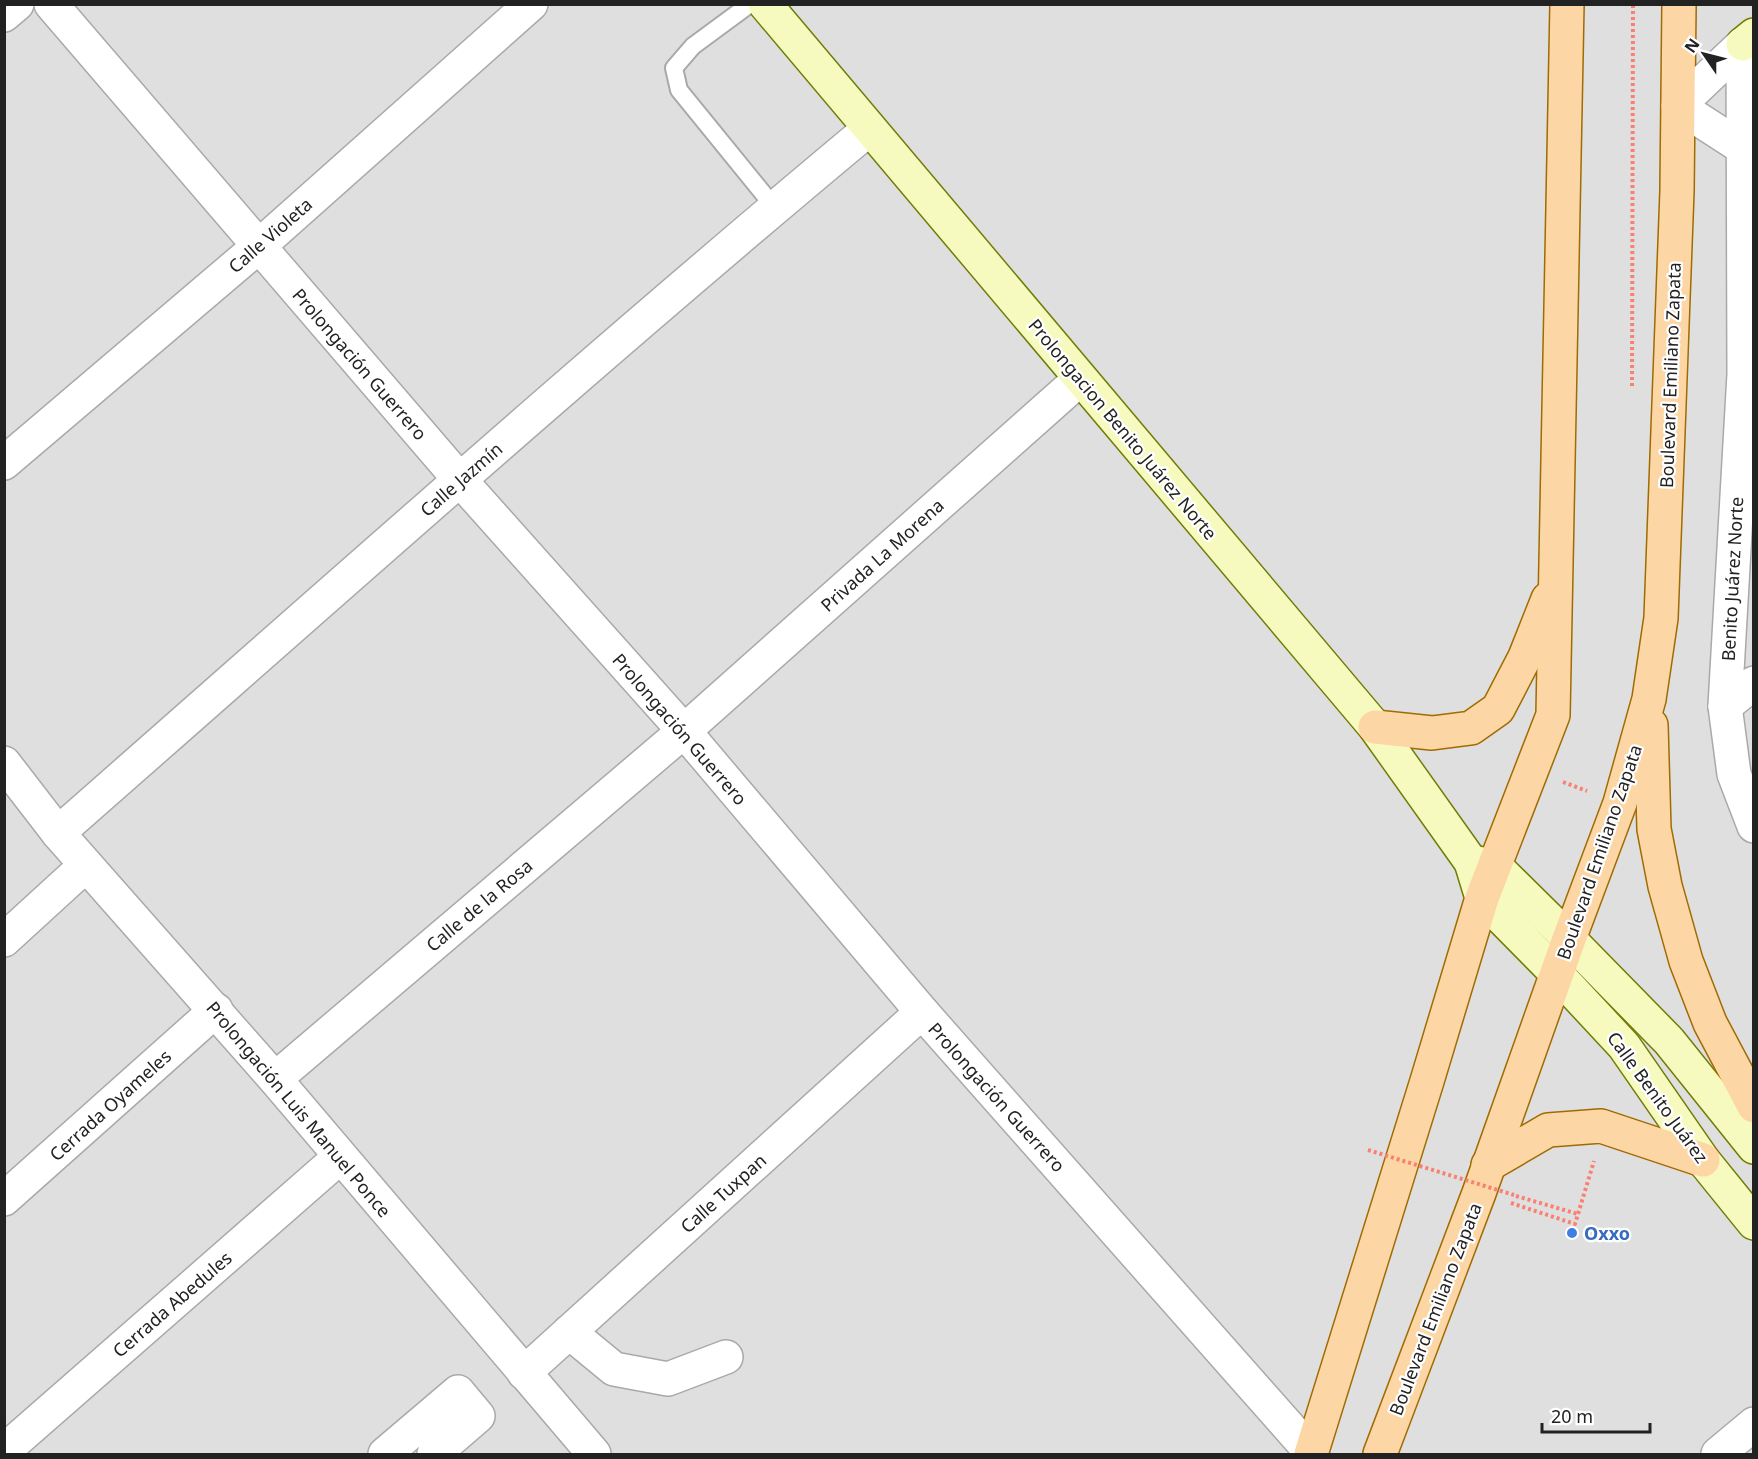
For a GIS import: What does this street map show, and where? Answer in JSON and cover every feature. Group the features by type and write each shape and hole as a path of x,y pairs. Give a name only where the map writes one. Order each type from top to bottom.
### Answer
{"main road":[{"path":"1311,1453 1482,898 1483,864 1532,770 1553,716 1567,4"},
{"name":"Boulevard Emiliano Zapata","path":"1380,1455 1484,1179 1620,803 1649,699 1661,618 1677,190 1679,4"},
{"path":"1375,727 1432,733 1471,728 1498,709 1525,657 1556,581"},
{"path":"1649,699 1654,829 1665,886 1686,961 1710,1023 1754,1106"},
{"path":"1484,1179 1548,1130 1605,1127 1703,1160"}],"street":[{"path":"4,15 17,4"},
{"name":"Prolongación Guerrero","path":"51,4 460,480 684,731 922,1012 1311,1453"},
{"name":"Calle Violeta","path":"4,463 259,246 531,4"},
{"name":"Prolongacion Benito Juárez Norte","path":"765,4 1375,727 1483,864"},
{"path":"1743,148 1678,106 1748,39"},
{"name":"Benito Juárez Norte","path":"1748,39 1743,148 1749,379 1725,706 1734,774 1754,826"},
{"name":"Calle Jazmín","path":"58,833 460,480 869,129"},
{"name":"Privada La Morena","path":"684,731 1080,379"},
{"path":"1725,706 1754,683"},
{"name":"Calle de la Rosa","path":"274,1079 684,731"},
{"name":"Prolongación Luis Manuel Ponce","path":"4,763 58,833 216,1010 594,1455"},
{"name":"Calle Benito Juárez","path":"1483,864 1569,939 1669,1041 1754,1147"},
{"path":"4,940 86,865"},
{"name":"Calle Benito Juárez","path":"1482,898 1624,1046 1703,1160 1754,1223"},
{"name":"Cerrada Oyameles","path":"4,1199 216,1010"},
{"name":"Calle Tuxpan","path":"524,1373 922,1012"},
{"name":"Cerrada Abedules","path":"4,1451 340,1157"},
{"path":"569,1332 614,1370 668,1379 726,1357"},
{"path":"385,1455 458,1392 478,1416 434,1455"},
{"path":"1718,1455 1754,1424"}],"lane":[{"path":"750,4 693,46 674,68 679,90 775,208"}],"path":[{"path":"1632,393 1633,4"},
{"path":"1532,770 1620,803"},
{"path":"1584,790 1587,779"},
{"path":"1484,1179 1575,1224 1605,1127"},
{"path":"1368,1150 1578,1214"}],"shaded area":[{"path":"5,5 1753,5 1753,1454 5,1454"}],"place":[{"name":"Oxxo","path":"1572,1233"}]}
